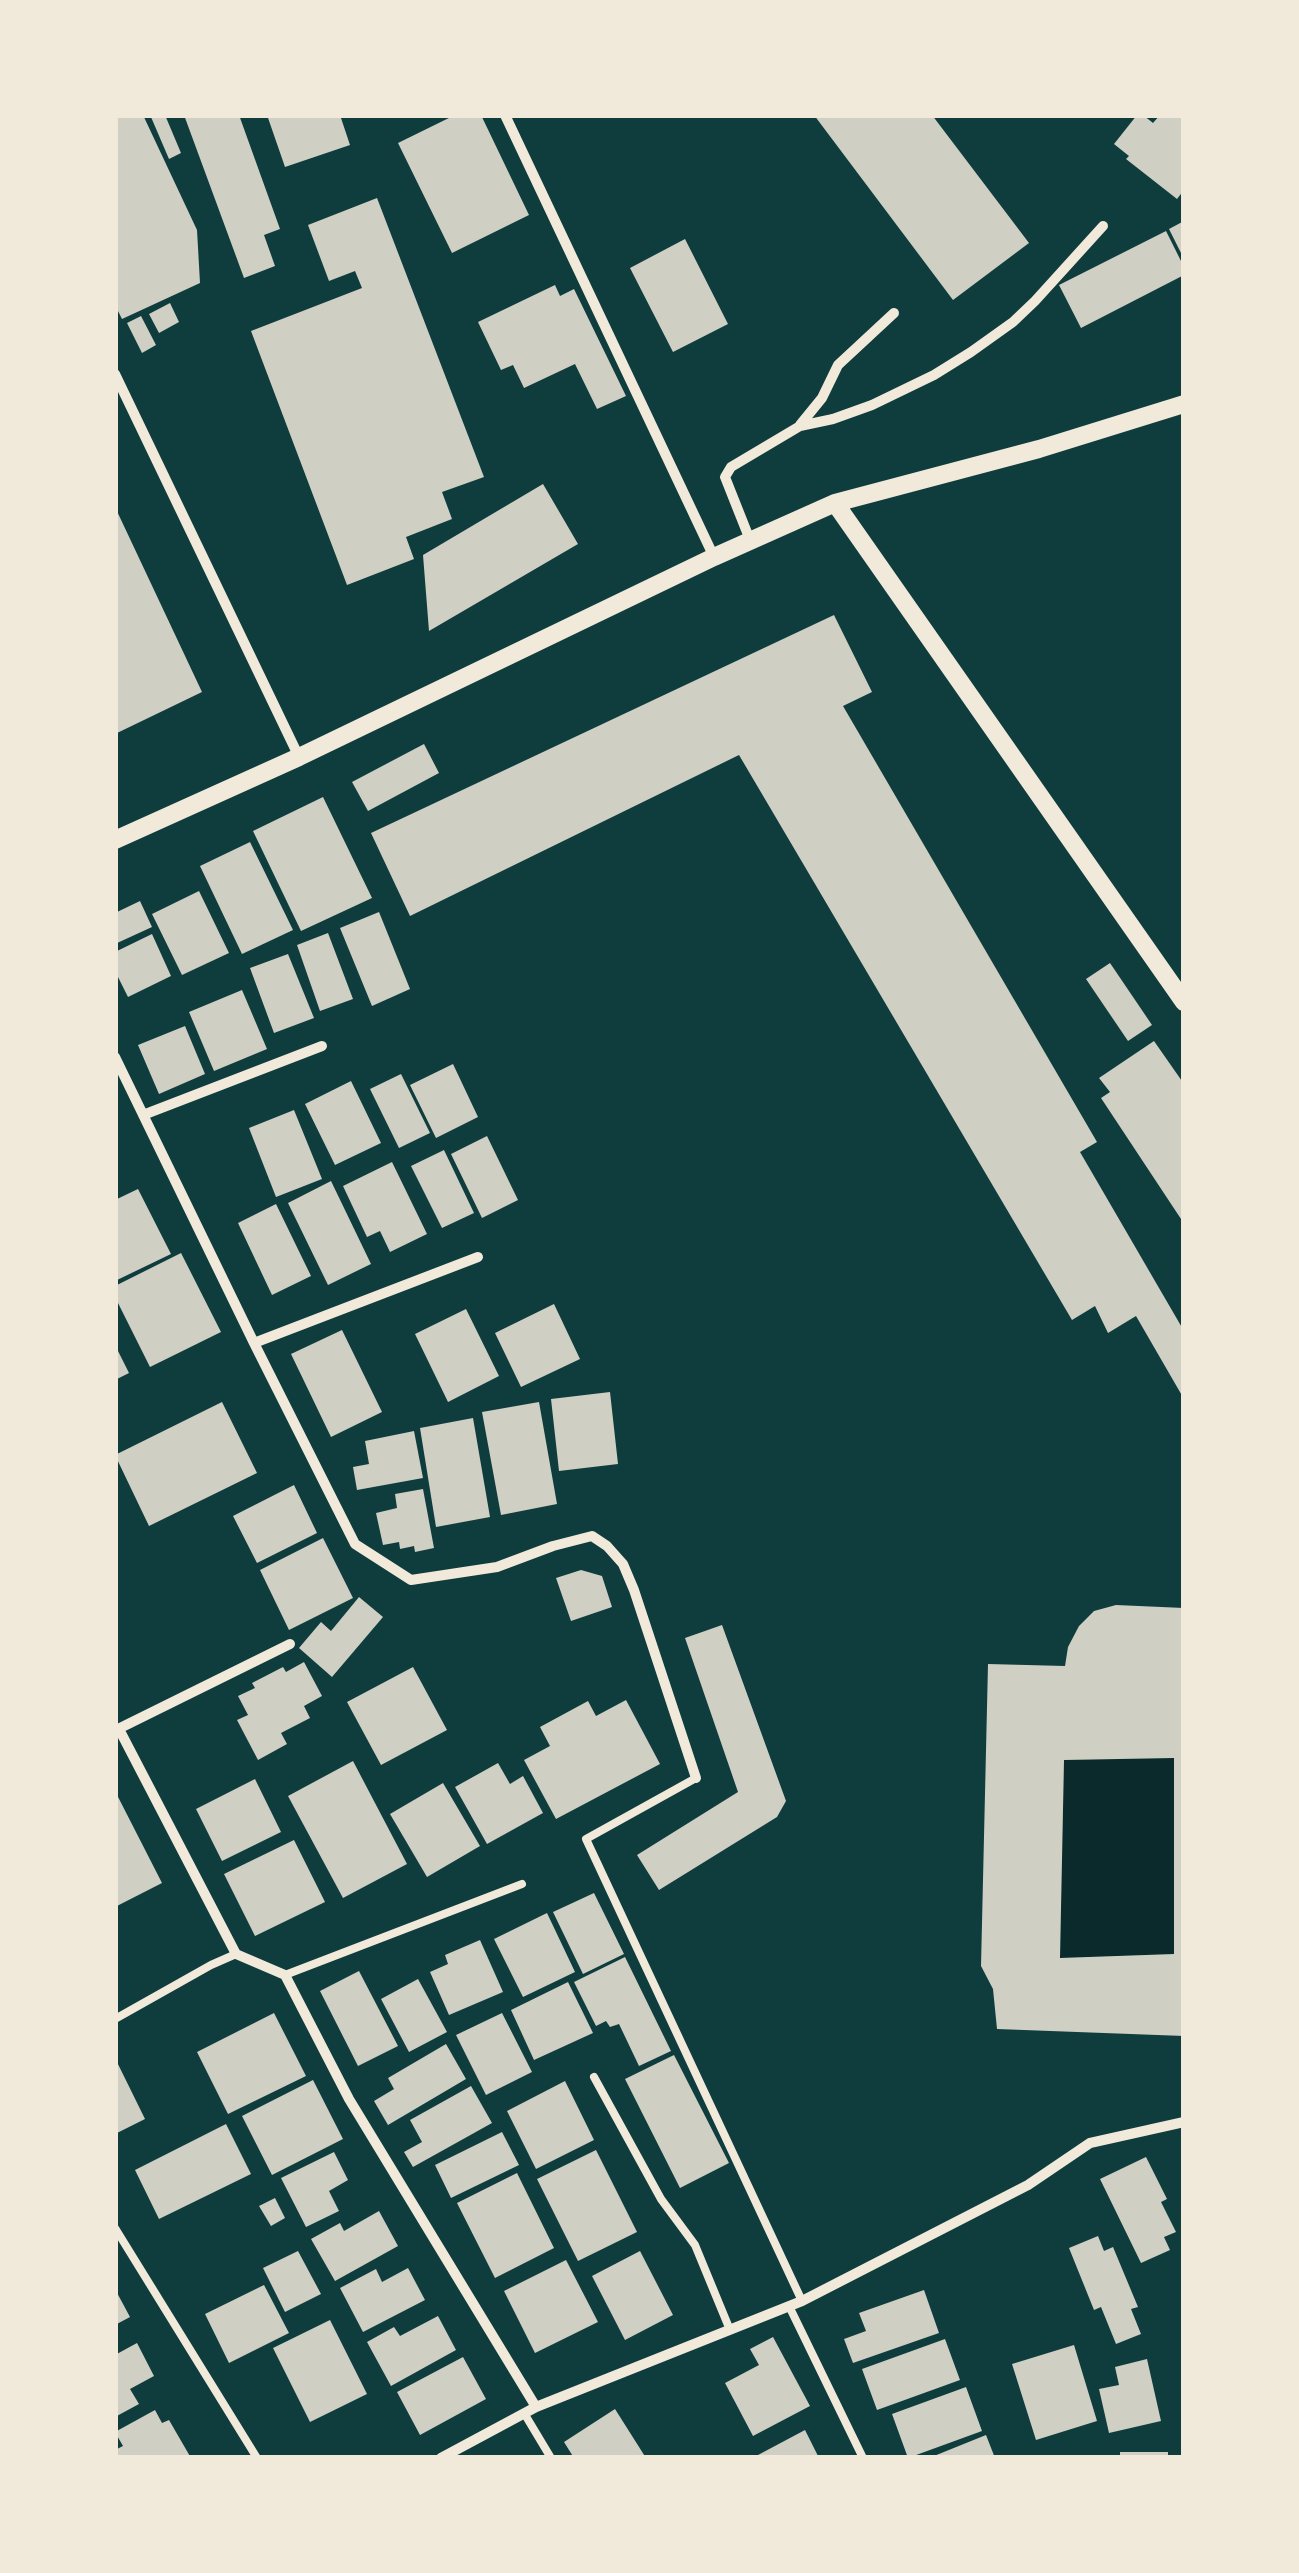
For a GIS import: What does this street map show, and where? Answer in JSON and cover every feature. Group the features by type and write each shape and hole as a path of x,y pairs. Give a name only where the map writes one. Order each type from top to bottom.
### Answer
{"street":[{"path":"505,115 714,557"},
{"path":"750,540 726,478 731,467 800,426 872,404 934,375 971,352 1036,301 1103,226"},
{"path":"800,426 822,398 838,365 894,313"},
{"path":"115,374 299,757"},
{"path":"115,840 836,503 1039,449 1184,404"},
{"path":"836,503 1184,1002"},
{"path":"143,1115 322,1046"},
{"path":"115,1057 356,1544 411,1580 497,1568 552,1546 592,1536 607,1546 623,1564 634,1590 696,1778"},
{"path":"254,1344 478,1257"},
{"path":"290,1644 117,1730 236,1954 285,1975 349,2099 536,2406"},
{"path":"442,2458 536,2406 802,2301 1028,2184 1090,2143 1184,2122"}],"lane":[{"path":"696,1778 586,1840 802,2301"},
{"path":"285,1975 522,1884"},
{"path":"115,2018 236,1954"},
{"path":"594,2077 661,2199 695,2246 730,2330"},
{"path":"115,2228 257,2458"},
{"path":"789,2306 863,2458"},
{"path":"524,2413 551,2458"}],"water":[{"path":"1174,1758 1174,1954 1060,1958 1064,1760"}],"building":[{"path":"115,115 143,115 197,230 200,283 122,319 115,305"},
{"path":"165,115 181,153 169,159 151,117"},
{"path":"184,115 239,115 280,229 264,235 275,266 244,278"},
{"path":"267,115 340,115 350,145 285,167"},
{"path":"455,115 481,115 529,215 452,253 398,143"},
{"path":"814,115 932,115 1029,243 953,300"},
{"path":"1137,115 1153,123 1160,115 1184,115 1184,190 1177,199 1126,159 1129,156 1114,144"},
{"path":"377,198 484,477 442,492 452,519 406,537 414,559 347,585 251,331 362,288 355,271 329,281 308,225"},
{"path":"1184,221 1184,259 1169,229"},
{"path":"1166,231 1184,267 1184,275 1081,328 1059,285"},
{"path":"685,239 728,324 673,352 630,268"},
{"path":"555,285 560,296 574,289 626,396 597,409 575,364 524,388 513,365 501,370 478,322"},
{"path":"170,303 179,322 159,333 149,314"},
{"path":"141,316 156,345 142,353 127,323"},
{"path":"543,484 578,544 429,631 423,555"},
{"path":"115,507 202,692 115,734"},
{"path":"834,615 872,692 843,706 1097,1142 1080,1152 1184,1331 1184,1399 1136,1316 1108,1333 1095,1306 1072,1320 739,755 410,916 371,833"},
{"path":"424,744 439,773 368,811 352,782"},
{"path":"323,797 372,898 301,931 253,831"},
{"path":"250,842 293,930 242,954 200,866"},
{"path":"199,891 229,953 182,975 152,914"},
{"path":"140,901 152,927 115,944 115,913"},
{"path":"379,912 410,989 372,1006 340,928"},
{"path":"328,933 353,999 320,1011 297,945"},
{"path":"152,934 171,976 128,997 115,971 115,952"},
{"path":"288,954 314,1018 274,1033 250,968"},
{"path":"1110,963 1152,1025 1128,1041 1086,979"},
{"path":"242,990 267,1049 214,1071 189,1012"},
{"path":"185,1026 205,1074 159,1094 138,1045"},
{"path":"1154,1041 1184,1084 1181,1219 1101,1098 1110,1092 1099,1078"},
{"path":"453,1064 478,1117 436,1138 410,1085"},
{"path":"401,1074 430,1133 399,1148 370,1089"},
{"path":"351,1081 381,1143 335,1165 305,1104"},
{"path":"294,1110 322,1179 276,1197 249,1128"},
{"path":"487,1136 518,1200 482,1218 451,1154"},
{"path":"444,1150 474,1213 442,1228 411,1166"},
{"path":"392,1162 427,1234 390,1252 380,1231 367,1237 343,1186"},
{"path":"331,1181 371,1264 328,1285 288,1203"},
{"path":"138,1189 171,1254 115,1281 115,1200"},
{"path":"276,1204 311,1276 272,1295 238,1223"},
{"path":"181,1253 221,1332 150,1367 115,1297 115,1286"},
{"path":"554,1304 580,1359 521,1387 495,1333"},
{"path":"466,1309 499,1376 448,1402 415,1334"},
{"path":"342,1330 382,1412 331,1437 291,1354"},
{"path":"115,1345 129,1373 115,1380"},
{"path":"610,1392 618,1464 559,1471 551,1399"},
{"path":"222,1402 257,1473 149,1526 115,1455"},
{"path":"539,1402 557,1504 501,1515 482,1412"},
{"path":"473,1418 490,1517 436,1527 420,1428"},
{"path":"414,1431 423,1478 357,1490 353,1467 369,1464 365,1441"},
{"path":"294,1485 317,1533 257,1563 233,1516"},
{"path":"423,1489 434,1548 415,1552 414,1546 400,1549 399,1542 383,1545 376,1513 397,1508 395,1494"},
{"path":"323,1538 353,1598 289,1630 260,1570"},
{"path":"581,1570 602,1576 612,1607 571,1621 556,1578"},
{"path":"359,1597 383,1617 332,1677 299,1648 321,1622 331,1631"},
{"path":"1116,1605 1184,1608 1184,2036 997,2029 993,1989 981,1966 988,1664 1065,1666 1068,1647 1079,1626 1094,1611","holes":["1174,1758 1174,1954 1060,1958 1064,1760"]},
{"path":"722,1625 786,1801 777,1817 659,1890 637,1855 738,1792 685,1638"},
{"path":"304,1662 322,1696 304,1706 310,1718 281,1733 287,1744 258,1760 237,1720 248,1715 238,1696 255,1688 252,1683 283,1667 286,1672"},
{"path":"413,1667 447,1730 381,1765 347,1702"},
{"path":"626,1700 660,1764 556,1819 524,1760 550,1746 540,1727 588,1701 596,1716"},
{"path":"353,1761 407,1864 343,1898 288,1796"},
{"path":"498,1763 510,1784 523,1776 543,1813 487,1844 455,1787"},
{"path":"255,1779 281,1832 222,1861 196,1809"},
{"path":"443,1783 480,1846 427,1877 390,1814"},
{"path":"115,1791 162,1883 115,1907"},
{"path":"294,1840 325,1902 255,1936 224,1874"},
{"path":"594,1893 624,1954 583,1974 553,1912"},
{"path":"547,1913 575,1972 523,1997 494,1939"},
{"path":"480,1940 503,1992 449,2015 430,1972 448,1964 445,1955"},
{"path":"625,1957 671,2051 639,2066 619,2024 610,2027 606,2021 596,2026 574,1982"},
{"path":"359,1971 398,2046 358,2066 320,1991"},
{"path":"418,1979 447,2032 409,2052 381,1999"},
{"path":"568,1982 593,2033 534,2060 511,2010"},
{"path":"274,2013 306,2076 228,2114 197,2052"},
{"path":"502,2013 532,2072 486,2095 456,2035"},
{"path":"446,2044 466,2079 388,2125 374,2101 394,2089 388,2078"},
{"path":"674,2055 729,2163 680,2188 625,2079"},
{"path":"115,2058 145,2119 115,2134"},
{"path":"313,2080 343,2139 272,2175 242,2116"},
{"path":"565,2081 594,2140 536,2169 507,2111"},
{"path":"471,2086 492,2123 413,2167 404,2152 422,2142 410,2120"},
{"path":"226,2124 251,2174 159,2219 135,2170"},
{"path":"502,2132 519,2165 451,2198 435,2165"},
{"path":"596,2150 637,2232 578,2261 537,2179"},
{"path":"334,2152 348,2180 329,2191 339,2211 306,2227 281,2178"},
{"path":"1146,2157 1167,2199 1161,2202 1176,2232 1164,2237 1170,2250 1141,2263 1100,2179"},
{"path":"517,2173 554,2248 495,2278 457,2203"},
{"path":"275,2198 285,2218 271,2226 259,2206"},
{"path":"379,2211 398,2246 335,2281 311,2239 340,2223 344,2231"},
{"path":"1098,2236 1104,2251 1113,2247 1138,2307 1131,2309 1141,2334 1116,2344 1101,2307 1094,2310 1069,2248"},
{"path":"298,2251 321,2294 285,2312 263,2268"},
{"path":"640,2251 673,2315 625,2340 592,2276"},
{"path":"566,2260 598,2322 535,2353 504,2291"},
{"path":"408,2268 425,2300 363,2332 340,2288 376,2269 382,2282"},
{"path":"264,2285 289,2333 229,2363 205,2314"},
{"path":"115,2289 130,2317 115,2325"},
{"path":"924,2290 939,2333 853,2363 844,2339 866,2331 859,2313"},
{"path":"438,2316 456,2350 391,2386 367,2342 394,2327 400,2336"},
{"path":"330,2320 367,2394 310,2422 273,2348"},
{"path":"773,2337 810,2406 753,2436 725,2383 759,2365 750,2349"},
{"path":"945,2339 960,2380 877,2410 862,2369"},
{"path":"137,2343 154,2376 130,2389 139,2404 115,2417 115,2355"},
{"path":"1074,2345 1097,2421 1036,2440 1012,2364"},
{"path":"463,2357 486,2399 420,2435 397,2392"},
{"path":"1147,2359 1161,2421 1109,2433 1099,2389 1119,2385 1115,2367"},
{"path":"966,2387 982,2431 908,2458 892,2414"},
{"path":"615,2409 646,2458 574,2458 564,2442"},
{"path":"155,2410 162,2423 169,2420 191,2458 118,2458 115,2450 123,2446 115,2432"},
{"path":"805,2430 819,2458 758,2455"},
{"path":"986,2435 995,2458 929,2458"},
{"path":"1120,2452 1168,2452 1168,2458 1120,2458"}]}
